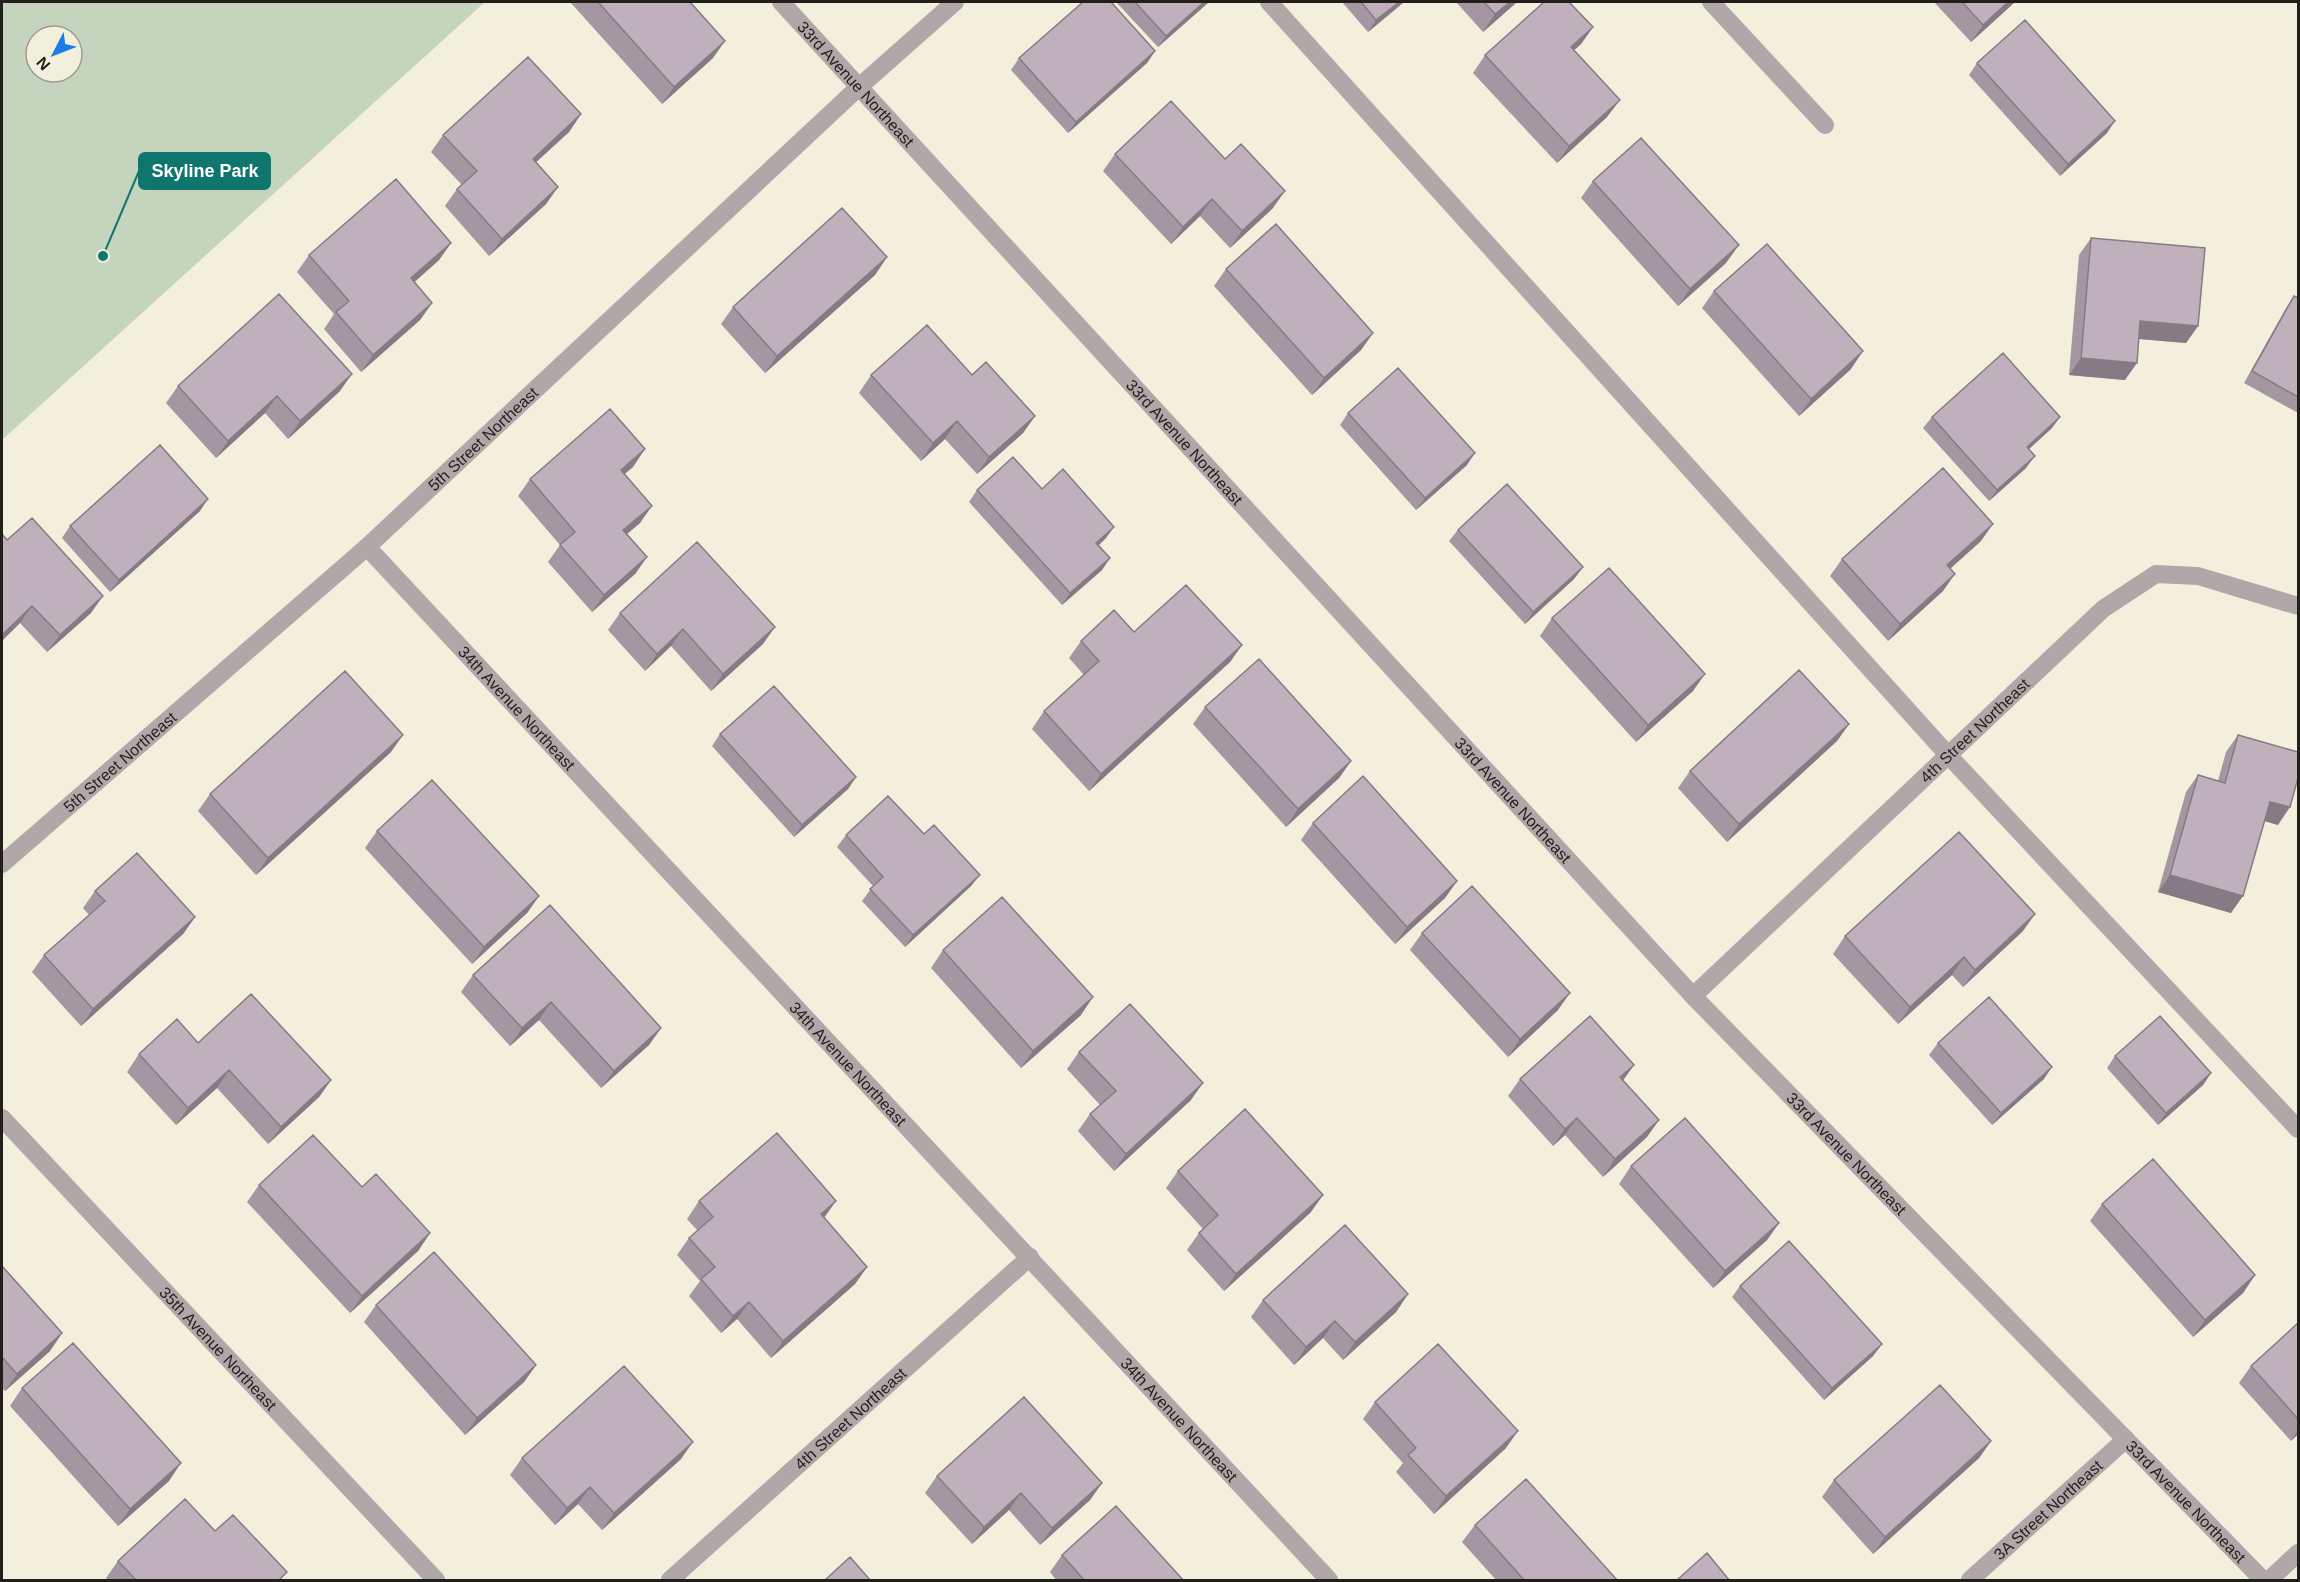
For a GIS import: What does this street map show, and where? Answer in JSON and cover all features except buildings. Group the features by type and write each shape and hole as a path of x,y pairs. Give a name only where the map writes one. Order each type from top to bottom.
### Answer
{"street":[{"name":"33rd Avenue Northeast","path":"781,2 1693,996 2263,1581"},
{"name":"5th Street Northeast","path":"2,864 367,547 859,87 955,2"},
{"path":"1269,2 1948,755 2298,1129"},
{"path":"1711,2 1825,125"},
{"name":"34th Avenue Northeast","path":"367,547 1329,1581"},
{"name":"4th Street Northeast","path":"1693,996 2103,609 2156,574 2198,576 2298,606"},
{"name":"35th Avenue Northeast","path":"2,1118 436,1581"},
{"name":"4th Street Northeast","path":"670,1581 1030,1257"},
{"name":"3A Street Northeast","path":"1970,1581 2126,1439"},
{"path":"2269,1581 2298,1553"}],"green space":[{"path":"2,2 485,2 2,440"}],"place":[{"name":"Skyline Park","path":"103,256"}]}
